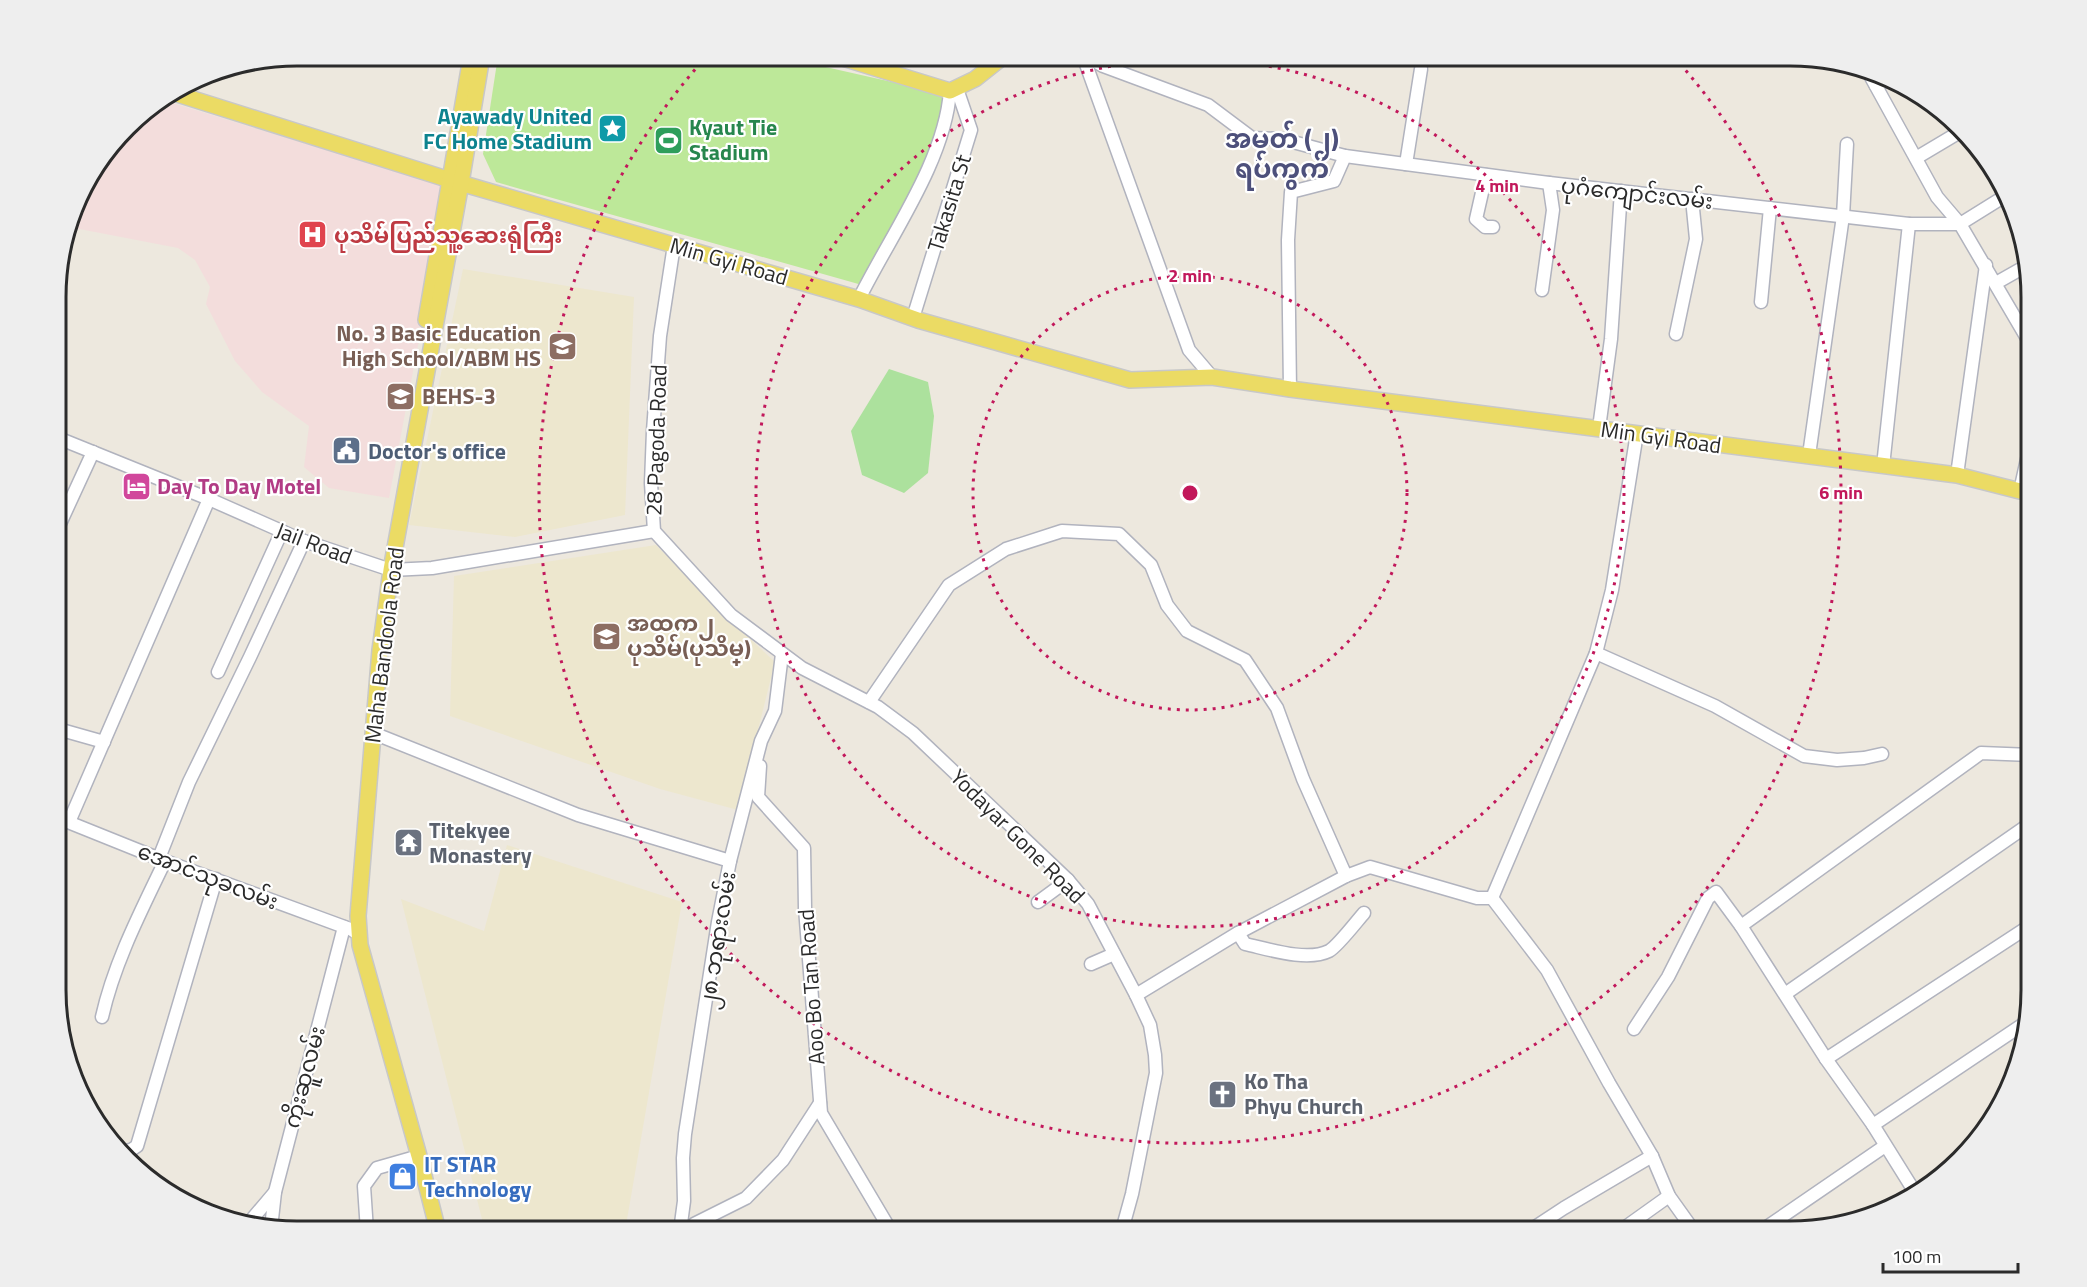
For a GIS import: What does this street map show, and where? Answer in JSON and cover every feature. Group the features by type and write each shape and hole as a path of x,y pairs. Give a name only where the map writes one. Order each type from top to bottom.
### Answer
{"main road":[{"name":"Maha Bandoola Road","path":"456,181 470,66"},
{"name":"Maha Bandoola Road","path":"435,1221 351,930 350,900 363,741 387,570 456,181 480,66"},
{"path":"870,66 953,90 975,79 991,66"},
{"name":"Min Gyi Road","path":"183,96 456,181 859,299 913,318 1130,380 1212,377 1957,475 2021,490"},
{"name":"Maha Bandoola Road","path":"351,930 359,902 387,570"},
{"name":"Maha Bandoola Road","path":"415,1157 426,1221"}],"street":[{"path":"1089,66 1189,350 1212,377"},
{"name":"ပုဂံကျောင်းလမ်း","path":"1103,66 1208,105 1252,138 1282,139 1346,156 1692,200 1909,224 1960,224"},
{"path":"1406,164 1421,69"},
{"path":"1874,82 1937,197 1960,224 2021,327"},
{"path":"859,299 891,242 935,152 953,90"},
{"name":"Takasita St","path":"913,318 971,130 953,90"},
{"path":"1916,158 1954,135"},
{"path":"1809,455 1843,216 1847,144"},
{"path":"1290,388 1288,240 1291,192 1334,181 1346,156"},
{"path":"1486,175 1476,219 1485,227 1493,227"},
{"path":"1542,290 1553,210 1549,183"},
{"path":"1599,428 1611,339 1622,191"},
{"path":"1676,334 1696,239 1692,200"},
{"path":"1960,224 1999,200"},
{"path":"1761,302 1770,208"},
{"path":"1883,466 1909,224"},
{"name":"28 Pagoda Road","path":"674,245 660,336 653,431 651,483 654,531 731,615 782,654"},
{"path":"1957,475 1986,265"},
{"path":"1996,283 2019,270"},
{"path":"1492,898 1596,653 1612,590 1637,433"},
{"name":"Jail Road","path":"66,441 209,499 304,541 387,570 432,568 654,531"},
{"path":"66,511 93,452"},
{"path":"66,814 104,742 209,499"},
{"path":"218,672 282,531"},
{"path":"869,702 949,585 1006,549 1062,531 1119,534 1151,565 1167,605 1187,631 1245,660 1251,669 1276,708 1303,779 1346,876"},
{"path":"102,1017 106,1000 162,860 189,782 304,541"},
{"path":"1596,653 1715,706 1804,756 1837,760 1882,754"},
{"name":"Yodayar Gone Road","path":"782,654 802,668 869,702 913,733 1068,880 1088,904 1150,1025 1156,1073 1125,1221"},
{"name":"၂၈ ဘုရားလမ်း","path":"681,1221 684,1201 685,1134 718,922 730,861 761,741 775,711 782,654"},
{"path":"66,731 104,742"},
{"path":"373,733 578,815 730,861"},
{"name":"Aoo Bo Tan Road","path":"761,741 758,797 804,848 805,908 821,1113 885,1221"},
{"path":"1741,926 1981,753 2021,755"},
{"name":"အောင်သုခလမ်း","path":"66,821 162,860 351,930"},
{"path":"1785,994 2021,830"},
{"path":"1136,995 1238,933 1346,876 1370,867 1477,898 1492,898"},
{"path":"131,1150 137,1146 216,879"},
{"path":"1038,902 1068,880"},
{"path":"1634,1029 1668,977 1708,898 1716,892 1741,926 1911,1187"},
{"path":"1492,898 1547,970 1652,1156 1669,1196 1687,1221"},
{"path":"1238,933 1245,944 1284,953 1312,955 1330,951 1364,912"},
{"name":"ကိုးဆူလမ်း","path":"272,1220 275,1191 351,930"},
{"path":"1826,1059 2021,932"},
{"path":"1091,964 1114,954"},
{"path":"1872,1125 2018,1028"},
{"path":"708,1221 746,1198 783,1160 819,1103"},
{"path":"1776,1221 1885,1146"},
{"path":"1544,1221 1652,1156"},
{"path":"366,1221 364,1186 377,1168 415,1157"},
{"path":"253,1217 275,1191"},
{"path":"1634,1221 1669,1196"},
{"path":"684,1201 694,1221"}],"shaded area":[{"path":"172,103 448,187 389,498 329,488 304,467 309,426 262,392 235,361 206,304 210,287 195,260 178,248 76,228 97,181 114,156 145,123"},
{"path":"463,269 634,297 625,515 515,537 409,525"},
{"path":"656,545 720,611 775,662 738,810 660,789 450,716 454,576"},
{"path":"507,845 682,902 627,1221 482,1221 401,899 484,931"}],"green space":[{"path":"496,66 821,66 945,94 953,108 862,285 496,182 483,154"},
{"path":"889,369 928,382 934,416 928,473 904,493 862,475 851,431"}],"place":[{"name":"Ayawady United FC Home Stadium","path":"613,129"},
{"name":"Kyaut Tie Stadium","path":"668,140"},
{"name":"ပုသိမ်ပြည်သူ့ဆေးရုံကြီး","path":"313,235"},
{"name":"No. 3 Basic Education High School/ABM HS","path":"562,346"},
{"name":"BEHS-3","path":"401,396"},
{"name":"Doctor's office","path":"347,451"},
{"name":"Day To Day Motel","path":"136,486"},
{"name":"အထက၂ ပုသိမ်(ပုသိမ္)","path":"606,636"},
{"name":"Titekyee Monastery","path":"408,843"},
{"name":"Ko Tha Phyu Church","path":"1223,1094"},
{"name":"IT STAR Technology","path":"403,1177"}],"district":[{"name":"အမှတ် (၂) ရပ်ကွက်","path":"1282,154"}]}
